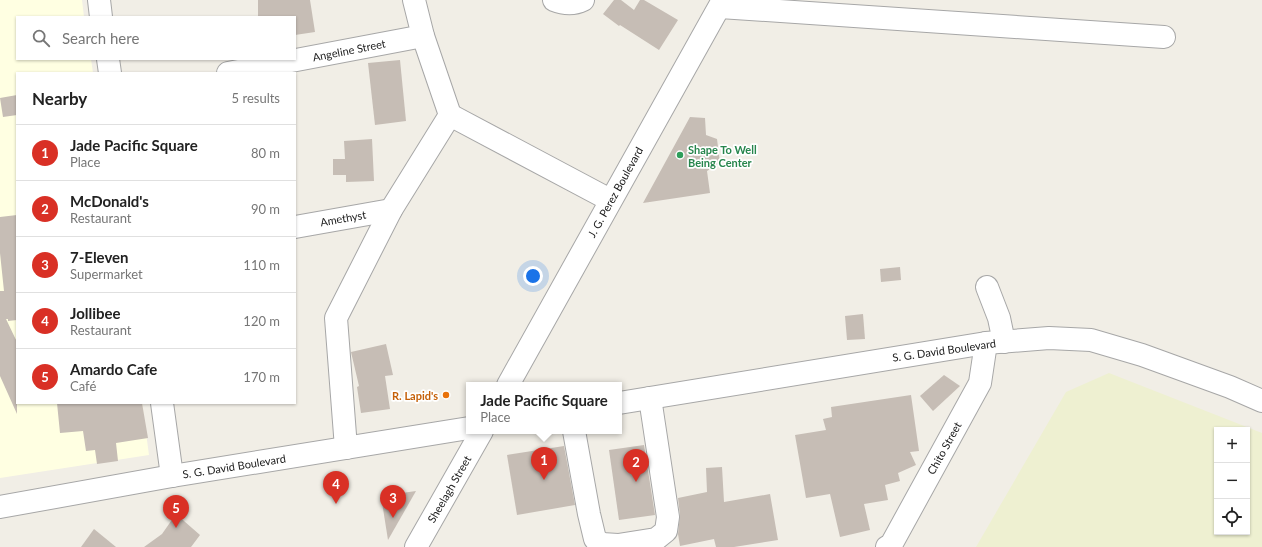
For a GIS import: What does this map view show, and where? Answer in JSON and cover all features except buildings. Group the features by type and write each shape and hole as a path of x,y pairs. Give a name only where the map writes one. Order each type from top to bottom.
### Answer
{"street":[{"path":"98,0 101,16"},
{"path":"414,0 423,36 450,115 610,200"},
{"path":"554,0 563,4 572,4 583,0"},
{"path":"722,3 1164,37"},
{"name":"J. G. Perez Boulevard","path":"510,382 610,200 722,3"},
{"name":"Angeline Street","path":"233,72 423,36"},
{"path":"108,60 110,72"},
{"path":"346,448 336,318 391,210 450,115"},
{"name":"Amethyst","path":"296,227 391,210"},
{"path":"987,287 999,318 995,342"},
{"name":"S. G. David Boulevard","path":"622,403 995,342 1049,338 1091,340 1142,355 1230,387 1262,401"},
{"name":"Chito Street","path":"887,547 891,545 980,383 995,342"},
{"path":"575,434 595,539 602,544 618,545 656,539 666,531 668,517 650,398"},
{"path":"162,404 172,476"},
{"name":"S. G. David Boulevard","path":"0,507 172,476 466,428"},
{"name":"Sheelagh Street","path":"416,547 480,434"}],"shaded area":[{"path":"0,0 82,0 84,16 16,16 16,60 91,60 93,72 16,72 16,404 142,404 149,455 0,478"},
{"path":"1109,373 1247,427 1214,427 1214,535 1250,535 1250,428 1262,433 1262,547 976,547 1066,392"}],"place":[{"name":"Shape To Well Being Center","path":"680,155"},
{"name":"R. Lapid's","path":"446,395"},
{"name":"Jade Pacific Square","path":"544,480"},
{"name":"McDonald's","path":"636,482"},
{"name":"Jollibee","path":"336,504"},
{"name":"7-Eleven","path":"393,518"},
{"name":"Amardo Cafe","path":"176,528"}]}
